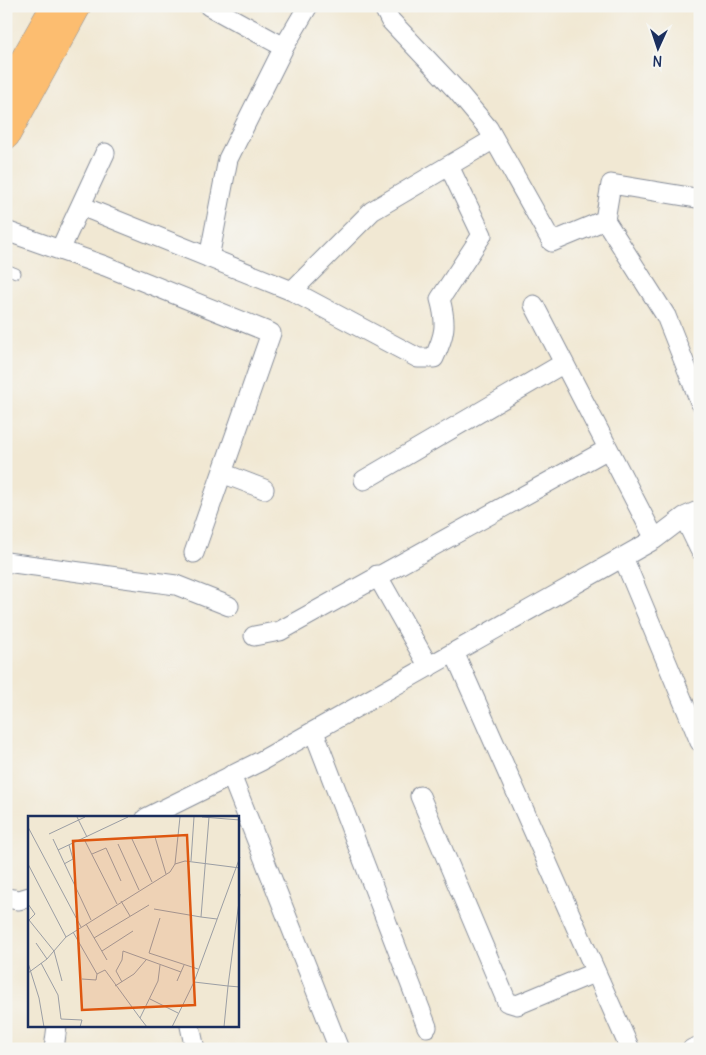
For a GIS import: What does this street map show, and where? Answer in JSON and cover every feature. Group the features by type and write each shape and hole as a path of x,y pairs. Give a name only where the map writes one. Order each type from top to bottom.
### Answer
{"main road":[{"path":"6,92 55,6"},
{"path":"6,135 77,6"}],"street":[{"path":"209,6 284,47"},
{"path":"209,258 228,159 284,47 308,6"},
{"path":"383,6 390,20 457,91 488,128 552,242 605,220"},
{"path":"292,291 372,211 494,139"},
{"path":"60,250 105,153"},
{"path":"81,206 292,291 418,358 434,358 444,337 444,316 440,299 482,235 449,166"},
{"path":"696,198 612,184 605,220 666,316 700,402"},
{"path":"6,231 60,250 271,334 194,553"},
{"path":"534,305 655,539"},
{"path":"364,480 564,363"},
{"path":"254,636 280,631 377,575 608,449"},
{"path":"222,472 264,489"},
{"path":"150,816 314,732 655,539 692,514 700,550"},
{"path":"623,557 700,742"},
{"path":"6,562 176,585 229,606"},
{"path":"377,575 428,667"},
{"path":"454,652 630,1049"},
{"path":"314,732 427,1027"},
{"path":"231,775 339,1049"},
{"path":"420,796 507,1002 517,1005 596,972"},
{"path":"6,898 20,900 28,897"},
{"path":"54,1049 57,1028"},
{"path":"191,1028 196,1049"},
{"path":"692,1049 700,1046"}],"lane":[{"path":"6,269 16,272"}]}
